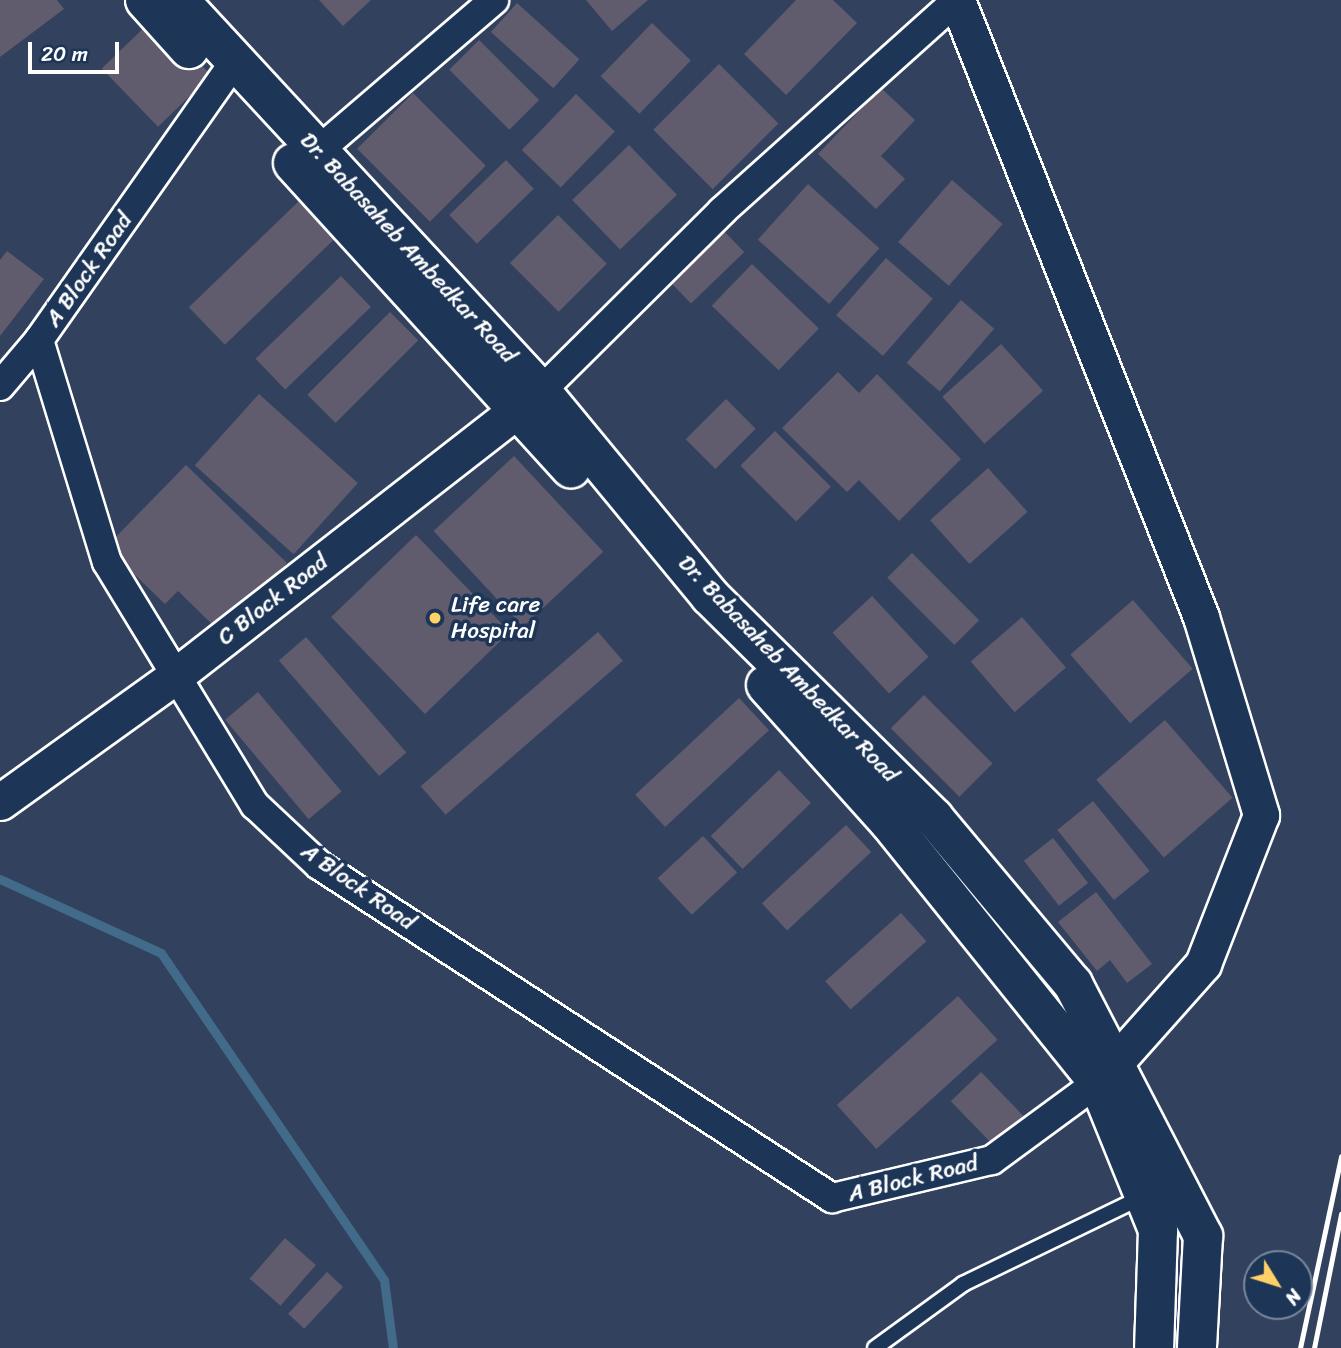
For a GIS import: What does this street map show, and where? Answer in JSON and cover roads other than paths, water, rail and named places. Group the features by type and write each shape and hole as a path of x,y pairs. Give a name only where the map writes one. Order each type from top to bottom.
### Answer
{"main road":[{"name":"Dr. Babasaheb Ambedkar Road","path":"145,0 318,151 530,400"},
{"name":"Dr. Babasaheb Ambedkar Road","path":"179,0 227,71 710,596 934,818 1073,984 1107,1074 1157,1185 1203,1236 1197,1348"},
{"name":"Dr. Babasaheb Ambedkar Road","path":"1154,1348 1157,1185"}],"street":[{"path":"318,151 494,0"},
{"path":"530,400 722,211 957,0 1201,617 1261,815 1203,964 1107,1074"},
{"name":"A Block Road","path":"227,71 40,340 107,562 174,677 255,805 319,865 819,1193 858,1196 992,1160 1107,1074"},
{"path":"0,386 40,340"},
{"name":"C Block Road","path":"0,802 174,677 530,400"}],"lane":[{"path":"875,1348 963,1284 1157,1185"}],"waterway":[{"path":"0,879 161,953 384,1280 393,1348"}],"railway":[{"path":"1300,1348 1341,1156"},
{"path":"1314,1348 1341,1214"}],"place":[{"name":"Life care Hospital","path":"435,618"}]}
